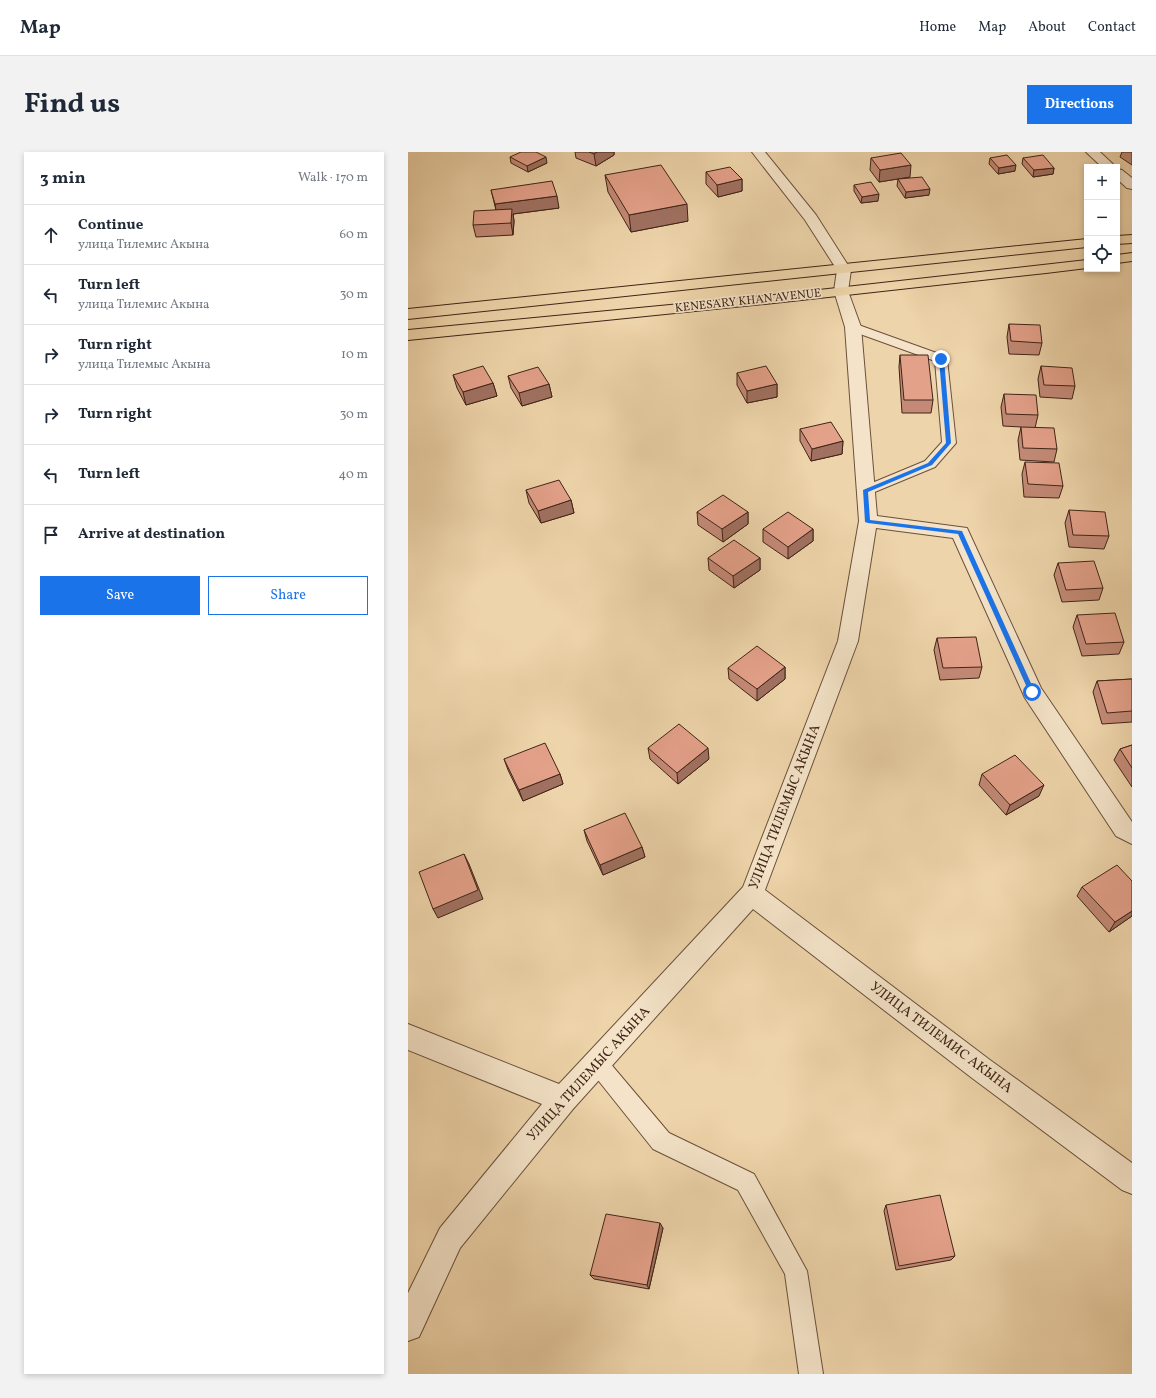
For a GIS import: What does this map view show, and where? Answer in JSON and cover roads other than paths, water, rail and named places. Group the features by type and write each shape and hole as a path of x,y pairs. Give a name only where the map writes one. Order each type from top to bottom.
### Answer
{"main road":[{"path":"1120,240 1132,239"},
{"name":"KENESARY KHAN AVENUE","path":"408,335 764,300 842,280 1084,244"},
{"path":"1120,259 1132,257"},
{"name":"KENESARY KHAN AVENUE","path":"408,314 842,280 1046,270 1084,264"}],"street":[{"name":"УЛИЦА ТИЛЕМЫС АКЫНА","path":"408,1326 450,1238 563,1099 752,894 848,641 868,522 852,327 842,280 811,218 758,152"},
{"path":"1092,152 1106,164"},
{"path":"1120,175 1132,185"},
{"path":"868,522 960,532 1032,692 1124,829 1132,834"},
{"name":"УЛИЦА ТИЛЕМИС АКЫНА","path":"752,894 981,1069 1132,1180"},
{"path":"408,1037 563,1099"}],"lane":[{"path":"852,327 941,359 949,443 930,464 865,491"},
{"path":"597,1063 661,1141 746,1182 796,1271 811,1374"}]}
